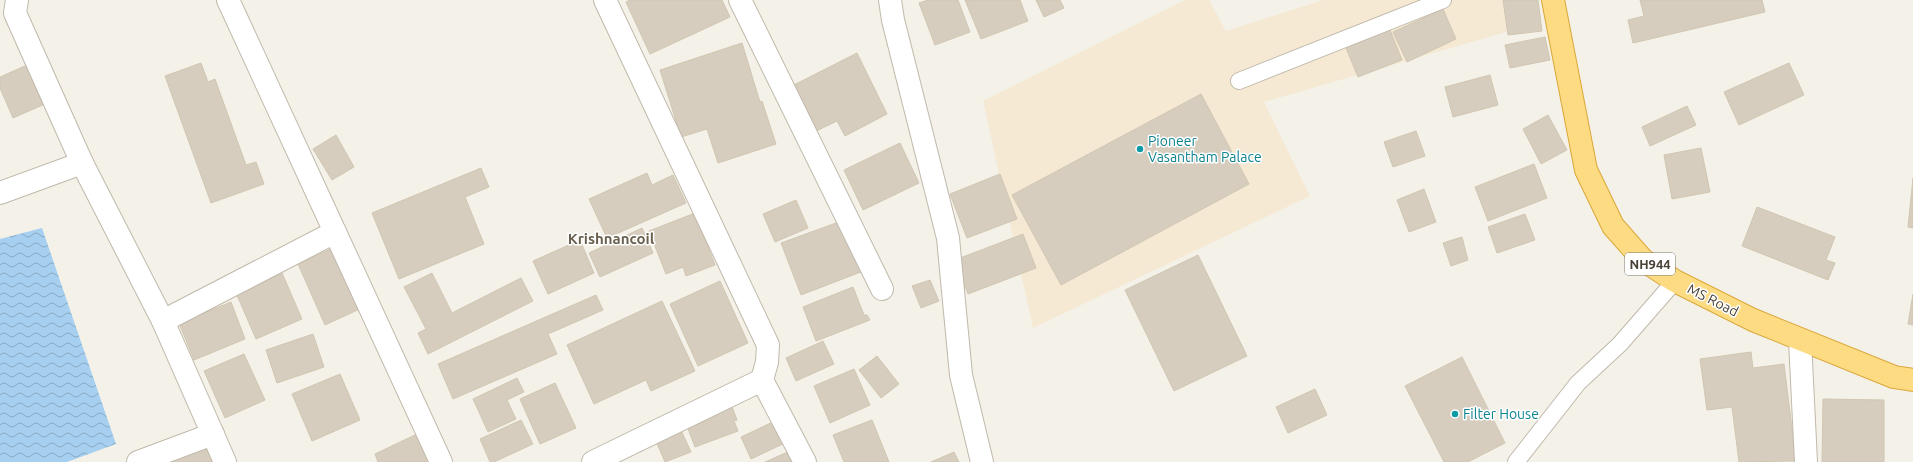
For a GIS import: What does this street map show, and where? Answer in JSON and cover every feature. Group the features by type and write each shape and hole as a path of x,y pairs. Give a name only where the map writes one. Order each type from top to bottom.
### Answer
{"highway":[{"name":"MS Road","path":"1553,0 1586,170 1613,226 1644,260 1675,281 1753,320 1894,377 1913,380"}],"street":[{"path":"17,0 15,13 82,163 163,321 225,462"},
{"path":"228,0 441,462"},
{"path":"604,460 762,380 768,362 768,345 605,0"},
{"path":"740,0 882,289"},
{"path":"890,0 893,20 948,238 961,375 982,462"},
{"path":"0,193 82,163"},
{"path":"163,321 335,232"},
{"path":"1800,340 1806,462"},
{"path":"762,380 805,462"},
{"path":"138,462 212,434"}],"lane":[{"path":"1239,81 1443,0"},
{"path":"1516,462 1578,383 1620,344 1675,281"}],"shaded area":[{"name":"Pioneer Vasantham Palace","path":"1185,0 1209,0 1226,31 1323,0 1527,0 1534,24 1264,102 1310,196 1033,328 983,101"}],"water":[{"path":"42,228 116,444 67,462 0,462 0,239"}],"building":[{"path":"630,0 722,0 730,17 650,54 626,2"},
{"path":"928,0 958,0 970,32 935,45 919,3"},
{"path":"965,0 1020,0 1028,21 981,39"},
{"path":"1036,0 1060,0 1064,8 1044,17"},
{"path":"1503,0 1538,0 1542,31 1508,35"},
{"path":"1640,0 1762,0 1765,12 1633,43 1628,20 1644,16"},
{"path":"1443,9 1456,39 1407,62 1393,32"},
{"path":"1388,25 1402,60 1358,77 1344,43"},
{"path":"1545,37 1550,60 1510,68 1505,45"},
{"path":"742,43 760,102 762,101 776,144 718,163 707,129 681,137 660,70"},
{"path":"857,53 887,114 845,136 837,121 810,134 788,88"},
{"path":"36,61 54,100 13,118 0,88 0,77"},
{"path":"201,63 208,82 215,79 246,165 256,162 264,184 211,203 165,76"},
{"path":"1789,63 1804,95 1739,125 1724,92"},
{"path":"1490,75 1498,105 1453,117 1445,87"},
{"path":"1201,94 1249,184 1061,285 1012,195"},
{"path":"1687,106 1696,125 1650,146 1642,127"},
{"path":"1548,115 1567,150 1541,164 1523,129"},
{"path":"1416,131 1425,156 1393,167 1384,142"},
{"path":"336,135 354,167 332,180 313,149"},
{"path":"900,143 919,183 863,210 844,170"},
{"path":"1701,148 1710,192 1672,199 1664,155"},
{"path":"1534,164 1547,198 1488,221 1475,187"},
{"path":"481,168 489,187 465,197 484,244 399,279 372,213"},
{"path":"647,173 652,185 673,175 686,203 607,238 589,199"},
{"path":"1000,174 1017,219 967,238 950,194"},
{"path":"1913,178 1913,228 1908,227"},
{"path":"1424,189 1436,222 1409,232 1397,200"},
{"path":"796,200 808,228 775,242 763,214"},
{"path":"1757,207 1835,237 1826,260 1835,263 1828,280 1742,246"},
{"path":"695,213 715,265 686,276 683,267 666,274 649,231"},
{"path":"1525,214 1535,240 1497,253 1488,227"},
{"path":"847,219 866,270 801,295 781,243"},
{"path":"642,228 653,253 600,277 589,253"},
{"path":"1023,234 1036,268 968,294 955,260"},
{"path":"1462,237 1468,260 1451,266 1443,243"},
{"path":"580,240 594,273 548,294 533,261"},
{"path":"335,247 362,308 325,325 298,264"},
{"path":"1198,255 1247,356 1174,391 1125,290"},
{"path":"282,273 302,319 256,339 236,293"},
{"path":"432,273 452,313 521,278 533,301 428,354 418,333 426,329 404,287"},
{"path":"930,280 939,301 921,308 912,286"},
{"path":"720,281 748,343 698,366 670,304"},
{"path":"853,287 864,315 867,315 870,320 816,341 803,307"},
{"path":"1913,294 1913,325 1908,324"},
{"path":"596,295 603,310 548,334 557,354 453,399 438,364"},
{"path":"662,301 695,371 651,391 646,380 594,404 567,345"},
{"path":"231,302 245,339 194,360 179,323"},
{"path":"313,334 324,367 277,383 266,350"},
{"path":"823,341 834,364 796,381 786,358"},
{"path":"1751,352 1753,368 1784,364 1796,461 1739,462 1732,407 1707,410 1700,359"},
{"path":"244,354 265,400 225,418 204,371"},
{"path":"877,356 899,384 881,398 859,370"},
{"name":"Filter House","path":"1462,357 1505,443 1468,462 1444,462 1405,386"},
{"path":"854,369 870,405 830,423 814,386"},
{"path":"340,374 360,420 312,441 292,394"},
{"path":"517,378 524,392 507,400 516,419 488,432 473,399"},
{"path":"555,383 576,428 540,444 520,399"},
{"path":"1315,389 1327,415 1288,433 1276,407"},
{"path":"1823,399 1884,400 1884,462 1822,462"},
{"path":"731,404 737,420 734,421 738,431 695,447 685,421"},
{"path":"521,420 533,444 494,462 490,462 480,439"},
{"path":"872,420 889,462 844,462 833,435"},
{"path":"775,421 785,443 751,459 741,437"},
{"path":"680,428 691,452 665,462 655,439"},
{"path":"419,433 432,462 378,462 375,454"},
{"path":"211,444 218,462 165,462"},
{"path":"790,451 795,462 765,462"},
{"path":"954,452 959,462 931,462"}],"place":[{"name":"Pioneer Vasantham Palace","path":"1140,149"},
{"name":"Filter House","path":"1455,414"}],"district":[{"name":"Krishnancoil","path":"611,238"}]}
